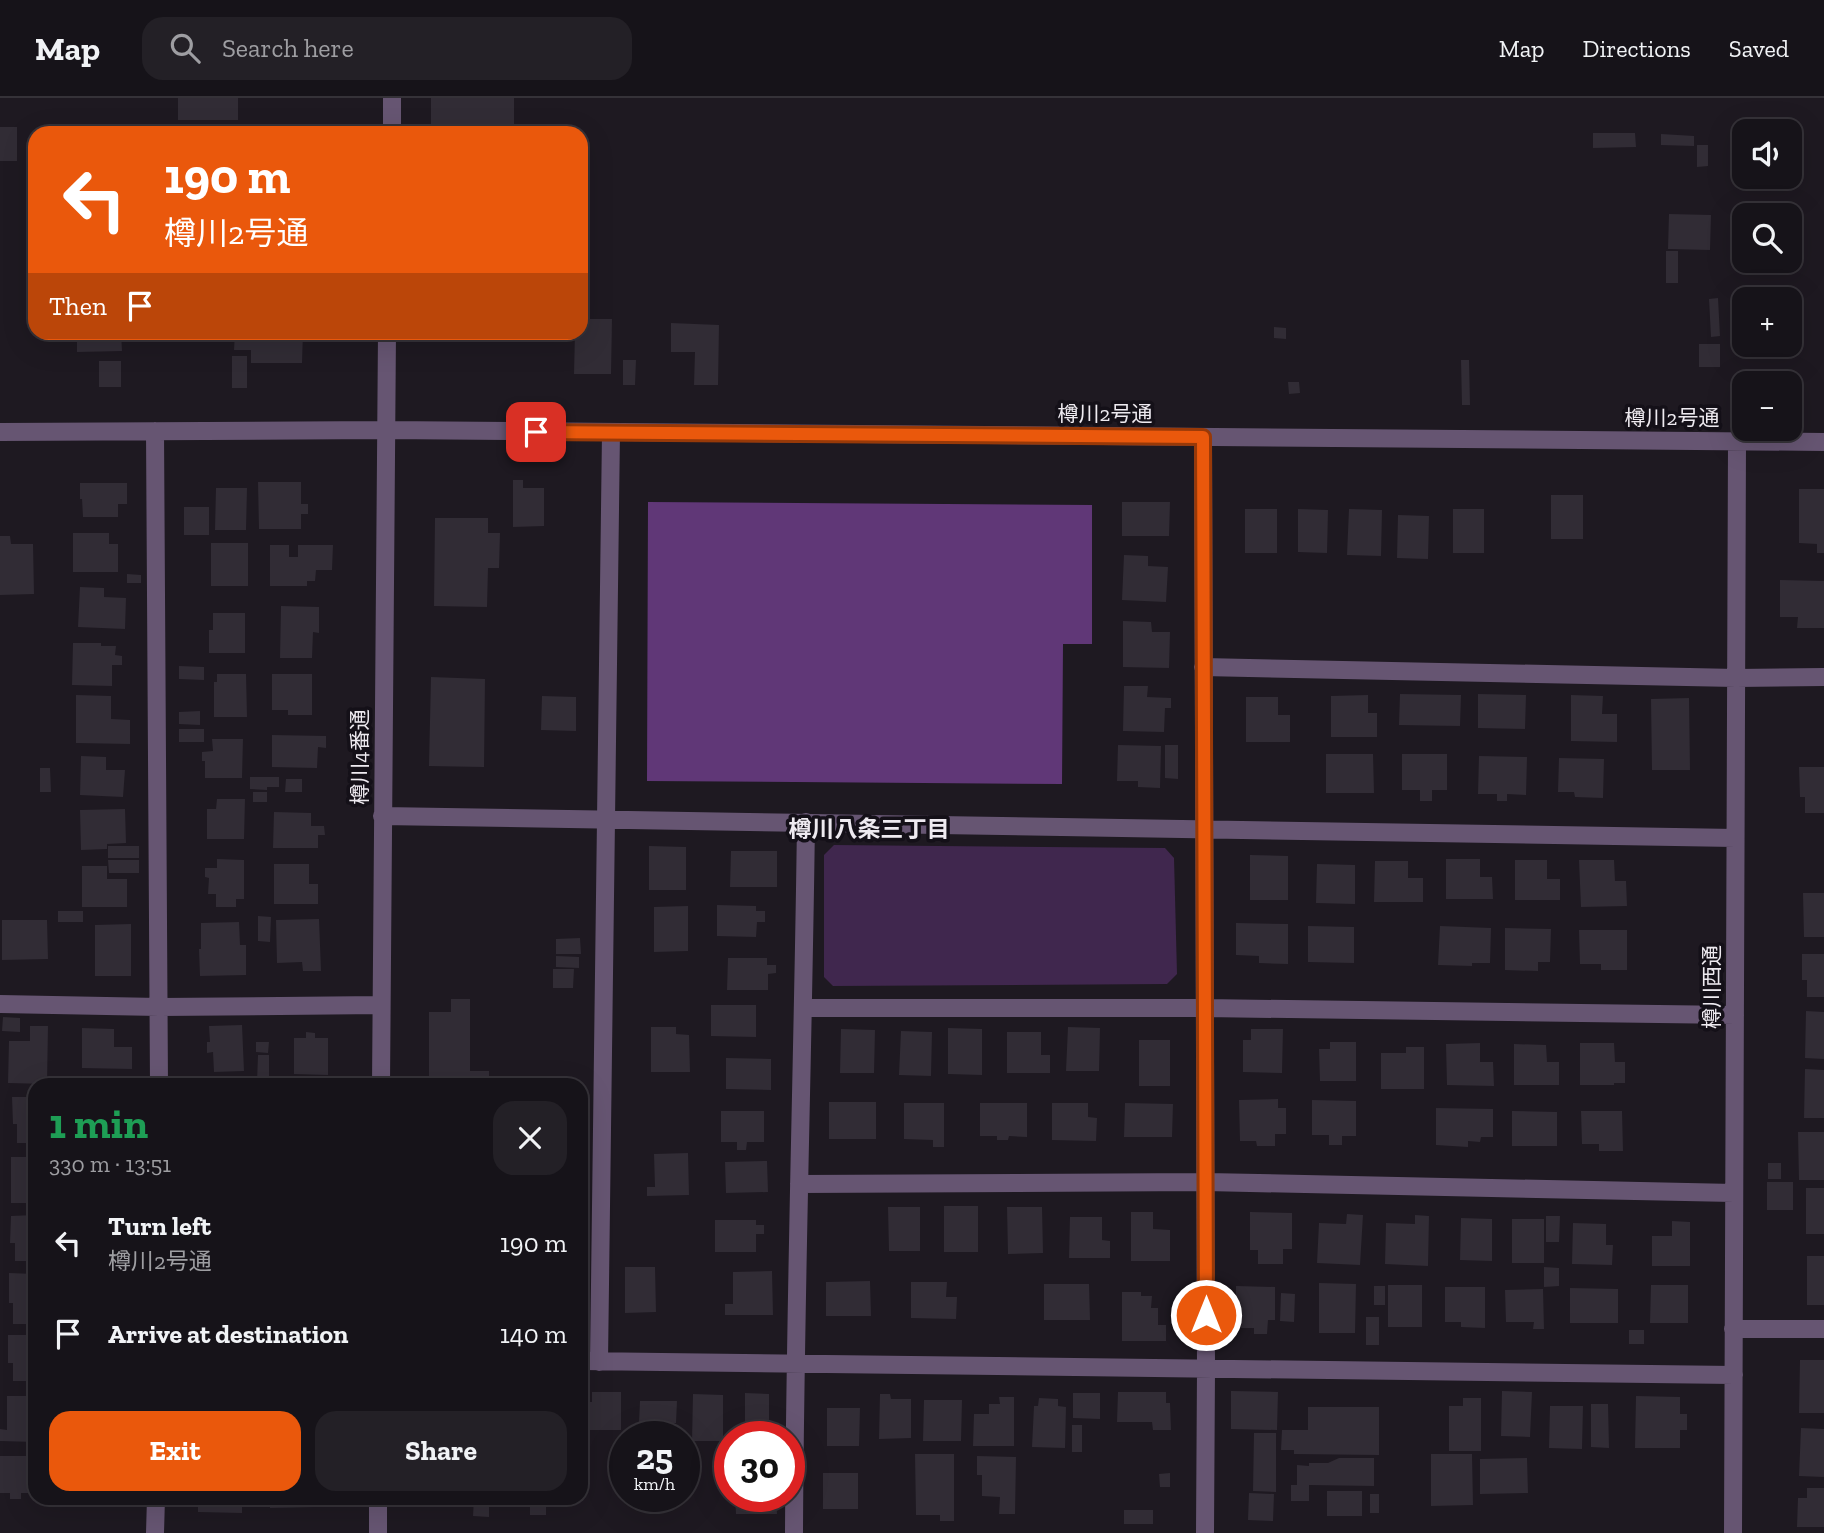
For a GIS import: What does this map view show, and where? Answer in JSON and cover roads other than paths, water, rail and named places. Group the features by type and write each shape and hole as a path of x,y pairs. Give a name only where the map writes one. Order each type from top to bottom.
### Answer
{"street":[{"path":"392,98 392,126"},
{"name":"樽川4番通","path":"381,1078 387,340"},
{"name":"樽川2号通","path":"0,432 385,430 1824,442"},
{"path":"155,431 159,1078"},
{"path":"611,432 606,818 590,1361 1734,1375"},
{"path":"1203,437 1205,1533"},
{"name":"樽川西通","path":"1733,1533 1737,442"},
{"path":"1203,667 1736,678 1824,677"},
{"path":"382,816 1735,838"},
{"path":"794,1533 806,822"},
{"path":"0,1004 159,1007 381,1006"},
{"path":"803,1008 1205,1008 1735,1015"},
{"path":"799,1184 1206,1182 1734,1193"},
{"path":"1733,1329 1824,1329"},
{"path":"155,1533 156,1505"},
{"path":"378,1505 378,1533"}],"district":[{"name":"樽川八条三丁目","path":"869,829"}]}
